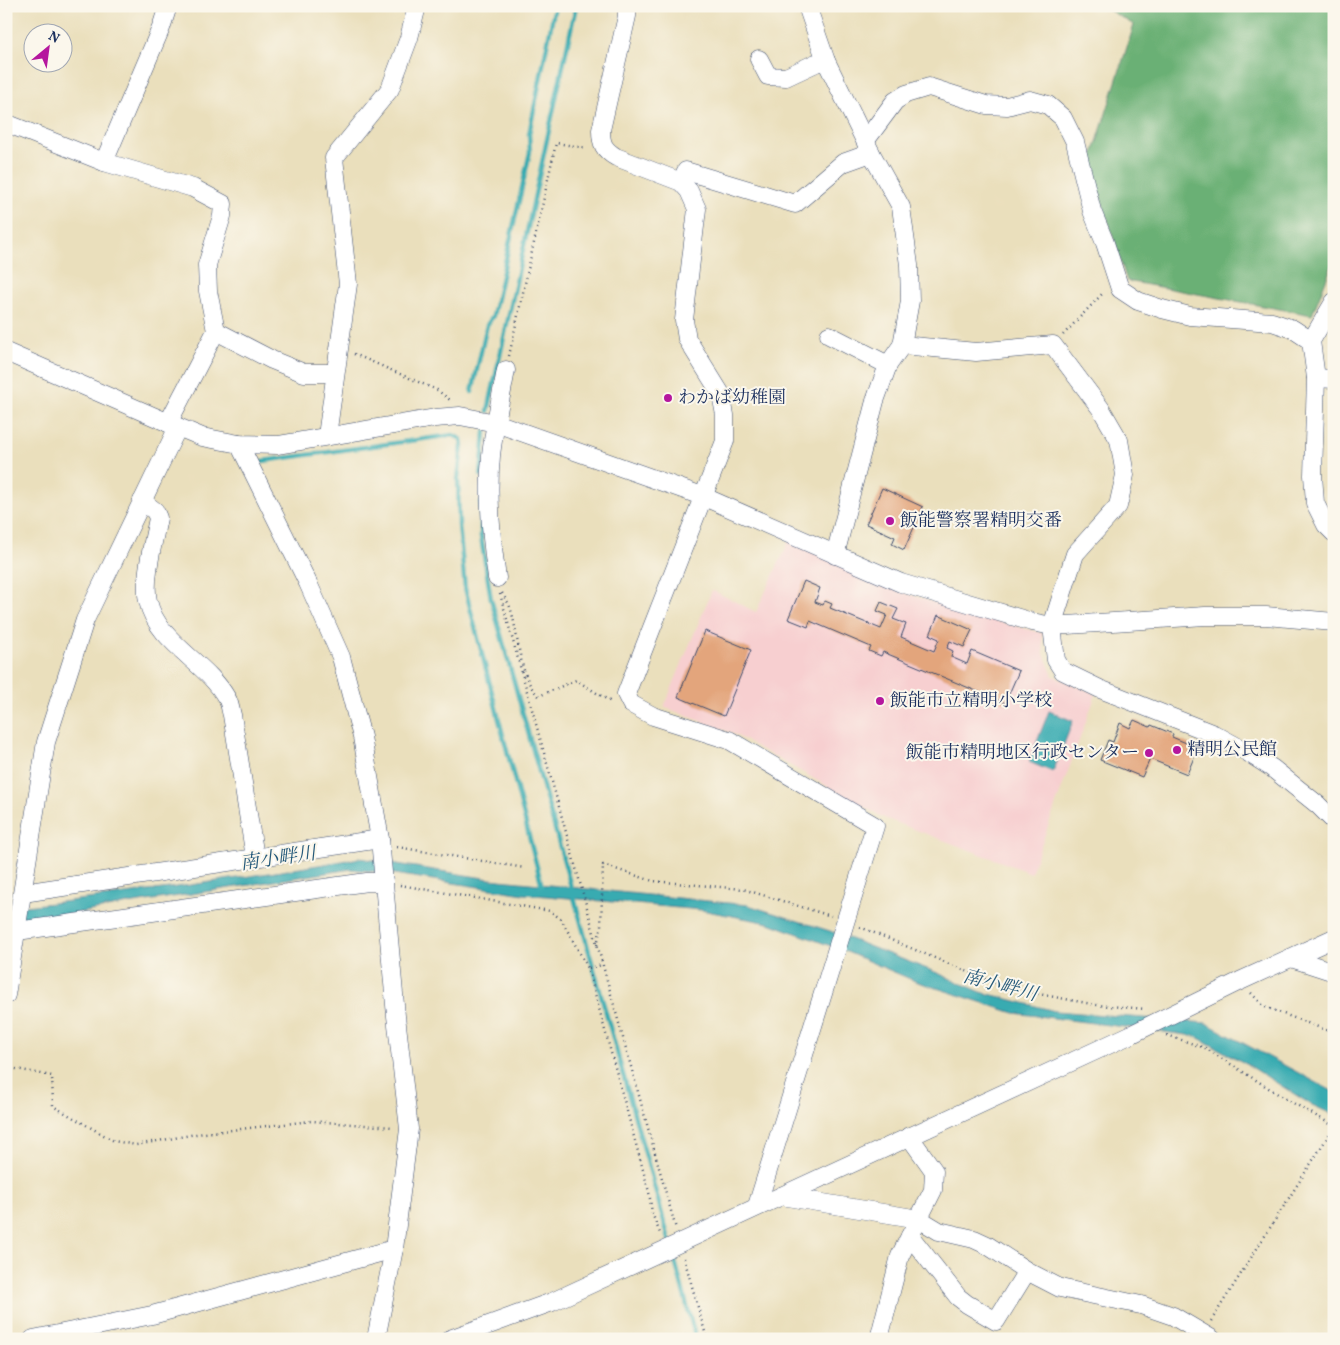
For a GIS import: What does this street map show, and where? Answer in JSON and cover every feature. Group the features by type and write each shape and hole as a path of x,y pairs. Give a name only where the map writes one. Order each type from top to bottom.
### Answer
{"street":[{"path":"104,162 161,28 168,6"},
{"path":"327,436 348,284 334,158 390,89 409,38 417,6"},
{"path":"627,6 627,16 601,130 601,142 606,151 616,157 681,182 689,191 697,208 684,320 687,339 722,394 725,415 725,442 702,496 626,694 631,704 654,716 729,740 874,826 756,1206"},
{"path":"811,10 826,61 868,147 901,207 909,265 910,301 902,345 888,365 875,401 835,555"},
{"path":"759,59 768,76 786,77 816,63 826,61"},
{"path":"681,182 686,171 795,204 843,163 868,147 895,101 906,94 929,87 986,105 1007,106 1030,100 1048,106 1063,118 1075,142 1092,211 1120,289 1138,301 1162,309 1190,316 1272,322 1293,329 1311,341"},
{"path":"6,123 104,162 193,188 223,204 222,216 207,265 208,291 216,331 173,425 142,501 84,620 46,742 6,995"},
{"path":"1334,302 1311,341 1316,378 1313,475 1315,503 1326,525 1334,532"},
{"path":"216,331 272,360 304,373 335,374"},
{"path":"829,335 888,365"},
{"path":"902,345 976,352 1054,345 1101,409 1119,440 1125,475 1118,506 1075,554 1052,626 1056,660 1063,671 1100,689 1214,734 1239,748 1272,768 1318,805 1334,821"},
{"path":"6,352 202,437 239,444 278,444 435,418 460,416 496,423 702,496 835,555 923,591 1032,622 1052,626 1205,616 1266,616 1334,622"},
{"path":"498,583 492,544 490,512 491,458 506,370"},
{"path":"1316,378 1334,379"},
{"path":"239,444 308,584 341,657 362,737 381,844 396,1016 409,1129 394,1249 376,1339"},
{"path":"142,501 155,511 158,518 147,583 148,600 154,618 162,630 213,679 228,699 254,857"},
{"path":"22,896 254,857 381,844"},
{"path":"18,928 384,880"},
{"path":"450,1339 552,1302 756,1206 1132,1034 1240,981 1334,938"},
{"path":"1292,958 1334,972"},
{"path":"879,1339 900,1256 933,1190 934,1171 908,1136"},
{"path":"781,1196 919,1219 939,1231 974,1239 988,1245 1060,1288 1141,1305 1173,1316 1208,1336"},
{"path":"910,1236 958,1297 996,1321 1027,1270"},
{"path":"33,1339 152,1315 394,1249"}],"path":[{"path":"506,370 556,143 606,151"},
{"path":"1054,345 1104,291 1120,289"},
{"path":"339,348 437,390 452,401"},
{"path":"498,583 510,606 523,665 532,690 539,696 576,680 613,703 626,694"},
{"path":"498,583 500,600 597,946 673,1245 707,1339"},
{"path":"381,844 525,868"},
{"path":"597,946 604,865 653,881 743,890 845,921 1007,988 1097,1005 1152,1010"},
{"path":"384,880 550,911 561,919 590,968 649,1192 652,1213 673,1245"},
{"path":"590,968 601,965"},
{"path":"1240,981 1265,1007 1334,1032"},
{"path":"1161,1035 1171,1036 1205,1048 1334,1127 1208,1336"},
{"path":"6,1067 52,1076 53,1106 114,1141 136,1145 196,1134 311,1121 409,1129"}],"shaded area":[{"name":"飯能市立精明小学校","path":"789,541 902,592 977,616 1042,633 1044,654 1053,676 1096,694 1031,873 884,818 732,733 664,707 712,590 756,612"}],"green space":[{"path":"1102,6 1334,6 1334,260 1312,315 1127,281 1090,164 1134,25"}],"water":[{"path":"1049,711 1073,721 1053,772 1029,762"},
{"path":"360,858 490,879 748,905 830,931 981,992 1055,1011 1206,1023 1334,1092 1334,1115 1310,1104 1250,1066 1195,1036 1014,1013 915,981 847,952 769,923 701,910 524,894 351,869 140,902 28,922 6,922 6,908 184,886"}],"building":[{"path":"882,488 923,507 904,550 892,544 895,537 866,524"},
{"path":"804,581 820,588 815,602 823,605 825,601 832,604 830,608 881,629 887,615 877,611 881,602 898,609 893,619 906,624 901,637 934,651 939,639 930,635 938,615 972,630 964,647 950,641 947,648 953,651 951,657 967,664 972,651 1019,671 1005,703 883,652 881,656 869,651 871,647 810,621 808,627 788,619"},
{"path":"705,631 751,650 724,716 678,697"},
{"name":"飯能市精明地区行政センター","path":"1134,720 1173,734 1172,737 1198,748 1187,774 1150,759 1142,777 1100,760 1108,740 1113,742 1120,723 1130,728"}],"waterway":[{"path":"472,392 487,325 493,316 530,152 529,134 555,6"},
{"path":"488,411 576,6"},
{"path":"481,475 485,432"},
{"path":"263,461 453,435 461,439 458,479 459,525 465,588 543,890"},
{"path":"481,503 481,537 491,599 670,1243"},
{"path":"672,1250 696,1339"}],"place":[{"name":"わかば幼稚園","path":"668,398"},
{"name":"飯能警察署精明交番","path":"890,521"},
{"name":"飯能市立精明小学校","path":"880,701"},
{"name":"精明公民館","path":"1177,750"},
{"name":"飯能市精明地区行政センター","path":"1149,753"}],"water label":[{"name":"南小畔川","path":"278,859"},
{"name":"南小畔川","path":"1000,986"}]}
